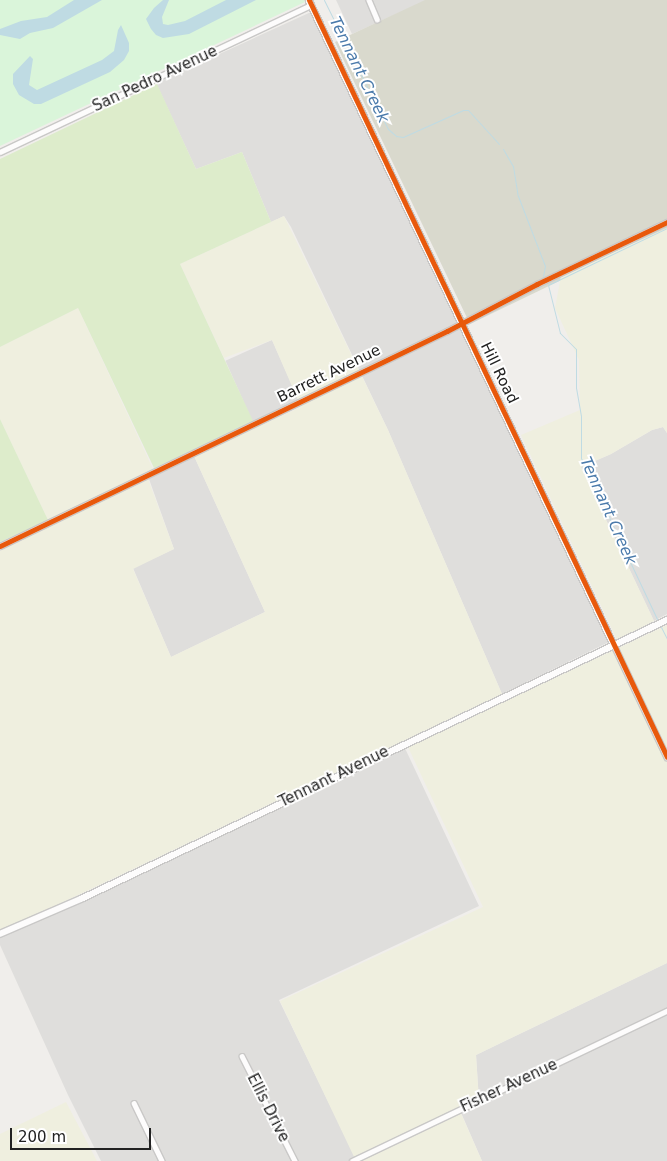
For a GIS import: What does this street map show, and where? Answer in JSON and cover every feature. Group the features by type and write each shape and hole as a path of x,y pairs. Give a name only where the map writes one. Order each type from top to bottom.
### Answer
{"street":[{"path":"369,0 377,19"},
{"name":"San Pedro Avenue","path":"0,152 310,2"},
{"name":"Hill Road","path":"310,2 460,323 667,757"},
{"name":"Barrett Avenue","path":"0,546 667,222"},
{"name":"Tennant Avenue","path":"0,934 81,898 667,620"},
{"name":"Fisher Avenue","path":"352,1161 667,1011"},
{"name":"Ellis Drive","path":"242,1056 295,1161"},
{"path":"134,1103 162,1161"}],"shaded area":[{"path":"336,0 427,0 352,34"},
{"path":"425,0 667,0 667,229 470,324 335,42"},
{"path":"311,12 609,642 502,694 388,430 291,227 284,216 271,222 242,152 196,169 156,83"},
{"path":"272,340 299,401 253,422 225,361"},
{"path":"663,427 667,433 667,614 654,621 581,467 611,454 652,430"},
{"path":"194,456 265,612 171,657 133,568 174,549 149,479"},
{"path":"403,744 479,906 279,1000 357,1161 101,1161 68,1095 0,945 0,934"},
{"path":"667,963 667,1161 482,1161 459,1108 479,1101 476,1055"}],"green space":[{"path":"0,0 304,0 305,2 0,146"},
{"path":"157,84 196,169 242,152 271,222 180,264 254,423 154,468 78,308 0,347 0,159"},
{"path":"284,216 388,430 502,694 0,932 0,551 148,479 174,549 133,569 171,657 265,612 194,456 301,407 272,340 224,358 180,264"},
{"path":"667,228 667,433 663,427 652,430 611,454 581,467 654,621 617,640 521,435 580,410 579,360 555,308 561,276"},
{"path":"78,308 153,469 48,520 0,419 0,347"},
{"path":"0,419 48,520 0,542"},
{"path":"667,625 667,963 476,1055 479,1101 459,1109 482,1161 356,1161 280,1001 483,907 408,747"},
{"path":"66,1102 97,1161 0,1161 0,1134"}],"water":[{"path":"74,0 102,0 53,28 30,33 20,39 0,35 0,29 21,21 47,17"},
{"path":"163,0 169,0 162,17 163,24 168,25 185,21 226,0 256,0 189,34 163,38 156,35 146,19"},
{"path":"121,25 129,43 129,51 124,60 110,72 41,104 34,104 19,95 13,84 13,74 30,56 33,59 29,85 37,90 102,60 114,51 118,30"}],"waterway":[{"name":"Tennant Creek","path":"324,0 388,129 396,136 403,137 463,110 468,110 499,144"},
{"name":"Tennant Creek","path":"503,149 513,166 518,196 545,266 543,276"},
{"name":"Tennant Creek","path":"658,621 581,458 581,416 576,388 576,349 560,333 548,285 667,228"},
{"name":"Tennant Creek","path":"661,627 667,639"}],"cycle path":[{"path":"309,0 667,757"},
{"path":"0,546 447,331 537,284 667,222"}]}
